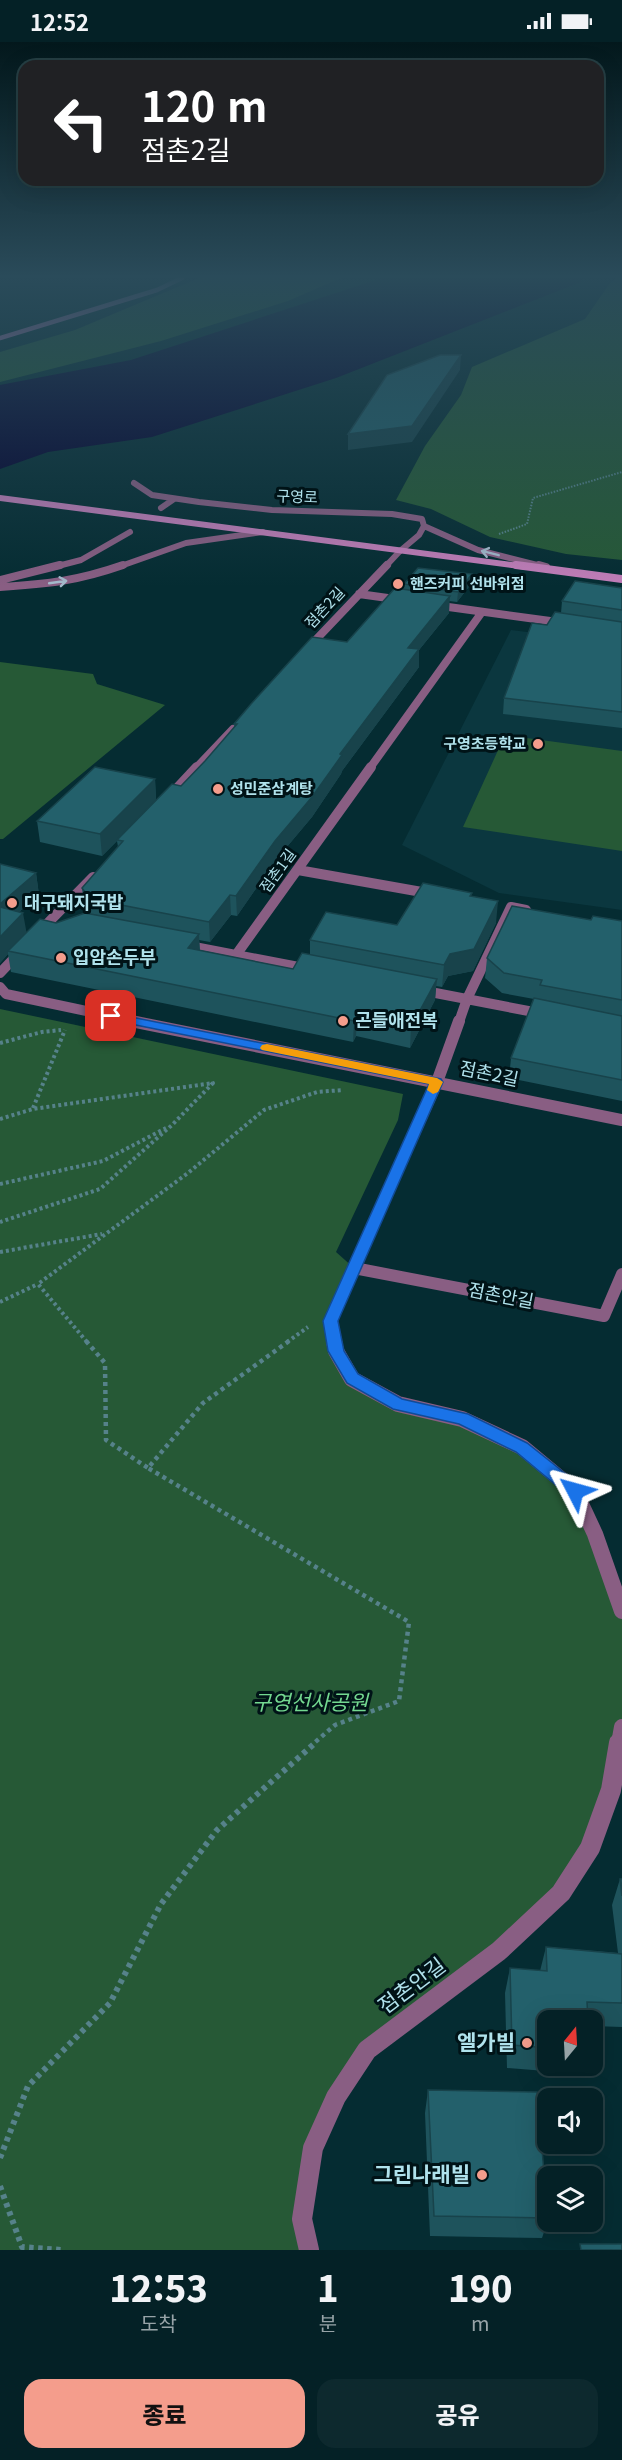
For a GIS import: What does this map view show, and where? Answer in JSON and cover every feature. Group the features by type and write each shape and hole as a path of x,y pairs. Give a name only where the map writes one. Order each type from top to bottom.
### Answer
{"main road":[{"path":"0,498 622,579"}],"street":[{"name":"구영로","path":"134,483 152,495 174,499 272,510 408,516 422,519 424,526"},
{"path":"161,508 174,499"},
{"path":"400,551 419,535 424,526 478,550 568,572"},
{"path":"0,580 81,560 130,532"},
{"path":"0,587 70,581 89,577 186,543 263,532"},
{"name":"점촌2길","path":"304,653 400,551"},
{"path":"358,594 415,602"},
{"path":"426,604 575,625"},
{"name":"점촌1길","path":"236,955 482,612"},
{"path":"163,803 242,720"},
{"path":"0,973 100,870"},
{"path":"298,870 444,896"},
{"path":"500,905 533,911"},
{"path":"511,907 468,999 437,1082 330,1321 336,1351 352,1379 398,1404 462,1419 522,1448 575,1491 596,1534 622,1611"},
{"path":"52,919 63,922"},
{"path":"178,944 317,970"},
{"name":"점촌2길","path":"0,987 6,994 87,1012 622,1120"},
{"path":"410,988 556,1017"},
{"name":"점촌안길","path":"354,1268 604,1316 622,1274"},
{"name":"점촌안길","path":"309,2250 302,2219 313,2148 336,2097 367,2050 499,1951 561,1893 590,1848 616,1790 622,1727"}],"path":[{"path":"490,537 527,524 533,498 622,471"},
{"path":"33,1108 64,1030 87,1012"},
{"path":"0,1044 42,1032 64,1030"},
{"path":"0,1119 33,1108 213,1083 172,1125 100,1189 0,1222"},
{"path":"0,1302 38,1284 188,1173 264,1110 317,1092 353,1089"},
{"path":"0,1184 103,1161 172,1125"},
{"path":"0,1252 103,1234"},
{"path":"0,2158 28,2086 110,2003 161,1904 217,1830 335,1725 399,1701 409,1622 148,1468 106,1440 105,1363 38,1284"},
{"path":"148,1468 203,1403 291,1341 338,1303"},
{"path":"0,2186 22,2247 62,2250"}],"shaded area":[{"path":"21,381 327,381 152,437 48,452 0,469 0,385"},
{"name":"구영초등학교","path":"511,630 622,644 622,910 499,893 402,845"}],"green space":[{"path":"466,381 622,381 622,560 566,554 490,537 431,509 396,500 425,446 461,395"},
{"path":"0,662 93,674 97,684 165,705 3,839 0,839"},
{"path":"505,735 622,751 622,851 463,827"},
{"name":"구영선사공원","path":"0,1009 403,1094 398,1120 336,1252 354,1268 331,1321 353,1379 522,1447 575,1491 622,1611 622,1727 615,1778 561,1893 367,2050 313,2148 309,2250 0,2250"}],"building":[{"path":"383,381 443,381 412,426 348,434"},
{"path":"418,568 472,574 458,592 404,584"},
{"path":"575,581 622,588 622,610 562,601"},
{"path":"395,588 450,596 408,648 419,649 340,754 342,755 312,797 275,841 236,896 230,895 209,922 90,899 82,888 123,841 117,840 172,784 181,786 312,637 347,642"},
{"path":"555,612 622,622 622,712 504,698 532,623 547,625"},
{"path":"95,767 155,779 100,834 37,821"},
{"path":"0,864 36,873 0,904"},
{"path":"423,883 498,901 474,949 450,954 444,965 310,940 326,912 397,925"},
{"path":"512,906 591,920 593,916 622,921 622,1000 540,985 542,980 504,973 487,958"},
{"path":"0,907 23,913 0,937"},
{"path":"85,913 199,934 188,948 293,969 302,953 437,979 411,1027 357,1015 354,1021 8,951 40,919 56,923"},
{"path":"534,998 622,1016 622,1080 511,1058"},
{"path":"546,1947 622,1954 622,2003 587,2002 587,2010 537,2010 537,2047 512,2045 510,1968 547,1971"},
{"name":"그린나래빌","path":"428,2090 537,2092 537,2154 542,2154 543,2166 537,2166 537,2218 434,2216"},
{"path":"580,2244 622,2244 622,2250 581,2250"}],"slow traffic":[{"path":"267,1048 437,1082 433,1090"}],"place":[{"name":"핸즈커피 선바위점","path":"398,584"},
{"name":"구영초등학교","path":"538,744"},
{"name":"성민준삼계탕","path":"218,789"},
{"name":"대구돼지국밥","path":"12,903"},
{"name":"입암손두부","path":"61,958"},
{"name":"곤들애전복","path":"343,1021"},
{"name":"엘가빌","path":"527,2043"},
{"name":"그린나래빌","path":"482,2175"}],"route":[{"path":"111,1016 437,1082 330,1321 336,1351 352,1379 398,1404 462,1419 522,1448 575,1491"}]}
